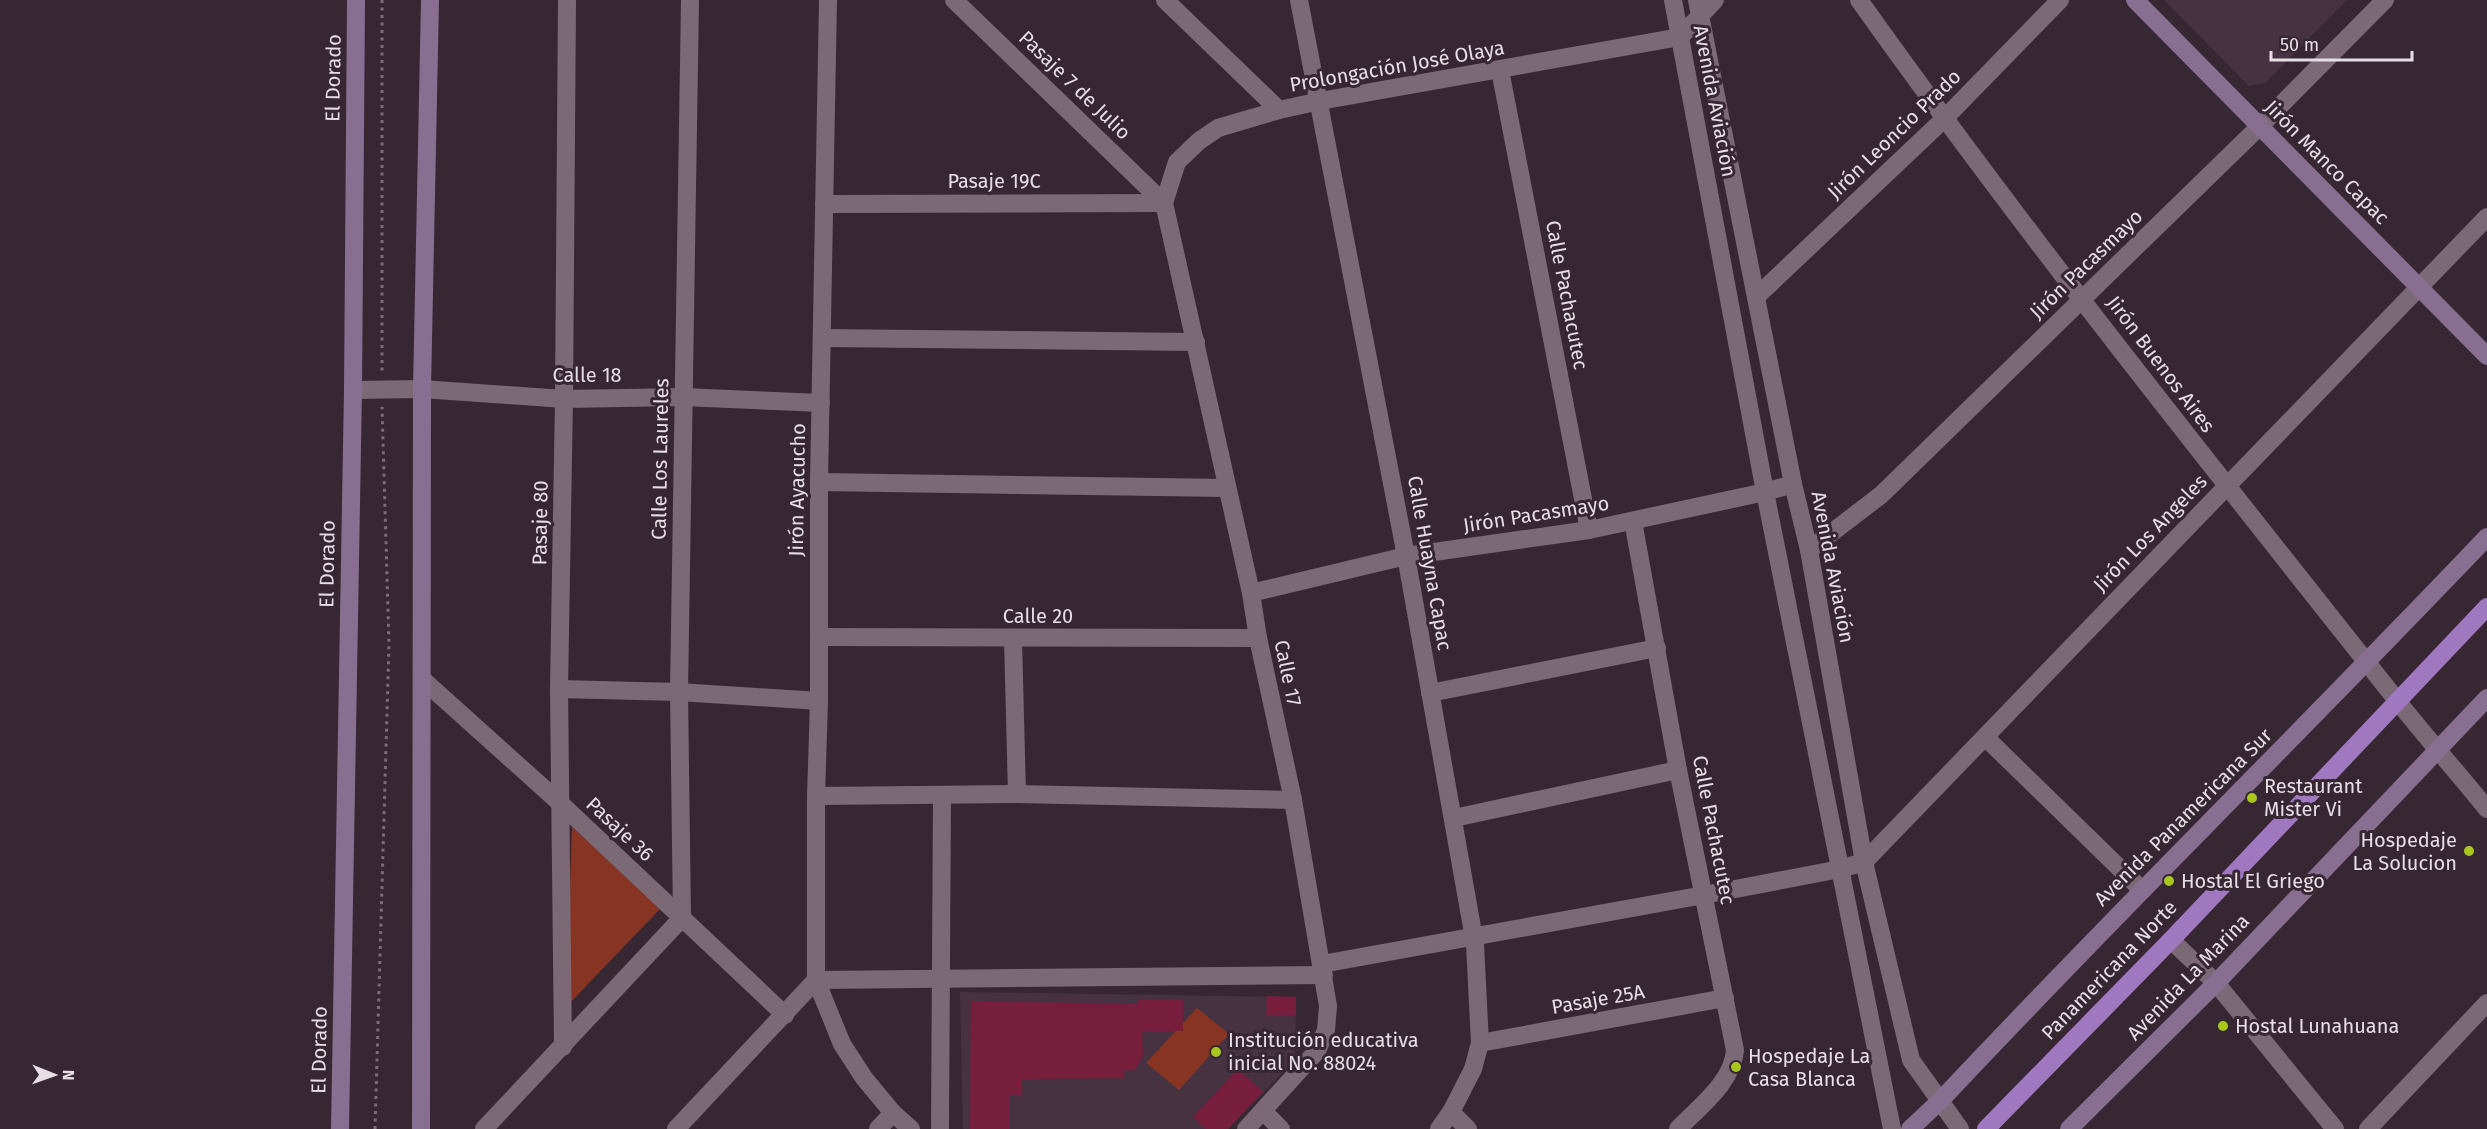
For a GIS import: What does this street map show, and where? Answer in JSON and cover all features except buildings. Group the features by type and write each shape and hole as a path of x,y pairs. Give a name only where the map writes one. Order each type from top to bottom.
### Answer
{"highway":[{"name":"Panamericana Norte","path":"1986,1129 2171,940 2487,607"}],"main road":[{"name":"El Dorado","path":"340,1129 353,390 356,0"},
{"path":"421,1129 422,389 430,0"},
{"name":"Jirón Manco Capac","path":"2135,0 2487,356"},
{"name":"Avenida Panamericana Sur","path":"1910,1129 1940,1101 2142,890 2367,663 2487,537"},
{"name":"Avenida La Marina","path":"2069,1129 2216,983 2487,698"}],"street":[{"name":"Pasaje 80","path":"563,1047 559,689 567,0"},
{"name":"Calle Los Laureles","path":"682,918 680,692 690,0"},
{"name":"Jirón Ayacucho","path":"816,980 819,482 828,0"},
{"name":"Pasaje 7 de Julio","path":"954,0 1164,203"},
{"path":"1165,0 1279,110"},
{"name":"Calle Huayna Capac","path":"1299,0 1406,556 1473,936 1478,980 1480,1043 1473,1069 1451,1112 1439,1129"},
{"name":"Avenida Aviación","path":"1672,0 1764,492 1892,1129"},
{"path":"1680,37 1698,8 1715,0"},
{"name":"Jirón Buenos Aires","path":"1859,0 1944,119 2226,487 2487,809"},
{"name":"Jirón Leoncio Prado","path":"1756,297 1944,119 2060,0"},
{"name":"Jirón Pacasmayo","path":"1809,550 1881,495 2260,126 2385,0"},
{"name":"Avenida Aviación","path":"1698,8 1793,484 1809,550 1864,862 1911,1060 1960,1129"},
{"name":"Prolongación José Olaya","path":"1164,203 1177,162 1199,141 1218,128 1320,101 1680,37"},
{"name":"Calle Pachacutec","path":"1500,70 1589,530"},
{"name":"Pasaje 19C","path":"824,204 1164,203"},
{"name":"Calle 17","path":"1164,203 1251,593 1257,638 1293,800 1328,1006 1326,1030 1317,1051 1246,1129"},
{"name":"Jirón Los Angeles","path":"816,980 1323,969 1473,936 1704,896 1840,869 1864,862 2487,217"},
{"path":"822,338 1196,342"},
{"name":"Calle 18","path":"353,390 422,389 564,399 683,397 821,403"},
{"path":"819,482 1227,488"},
{"name":"Jirón Pacasmayo","path":"1251,593 1406,556 1589,530 1793,484"},
{"name":"Calle Pachacutec","path":"1633,521 1678,770 1735,1050 1734,1062 1727,1076 1678,1129"},
{"name":"Calle 20","path":"819,637 1257,638"},
{"path":"1013,639 1017,794"},
{"path":"1430,693 1657,648"},
{"name":"Pasaje 36","path":"422,679 560,803 785,1016"},
{"path":"559,689 680,692 819,701"},
{"path":"1985,736 2142,890"},
{"path":"1454,818 1678,770"},
{"path":"816,796 1017,794 1293,800"},
{"path":"940,1129 942,795"},
{"path":"484,1129 682,918"},
{"path":"2171,940 2216,983 2335,1129"},
{"path":"676,1129 785,1016 816,980 842,1044 864,1078 893,1113 911,1129"},
{"name":"Pasaje 25A","path":"1480,1043 1725,998"},
{"path":"2368,1129 2487,1003"},
{"path":"1263,1112 1281,1129"},
{"path":"1451,1112 1468,1129"},
{"path":"878,1129 893,1113"}],"path":[{"path":"375,1129 389,644 381,431 383,390 382,0"}],"shaded area":[{"path":"2164,0 2347,0 2265,83 2249,86"},
{"path":"572,827 660,909 566,1007"},
{"path":"960,992 1296,997 1295,1060 1228,1129 963,1129"},
{"path":"1197,1008 1229,1034 1179,1090 1146,1063"}],"place":[{"name":"Restaurant Mister Vi","path":"2252,798"},
{"name":"Hospedaje La Solucion","path":"2469,851"},
{"name":"Hostal El Griego","path":"2169,881"},
{"name":"Hostal Lunahuana","path":"2223,1026"},
{"name":"Institución educativa inicial No. 88024","path":"1216,1052"},
{"name":"Hospedaje La Casa Blanca","path":"1736,1067"}]}
